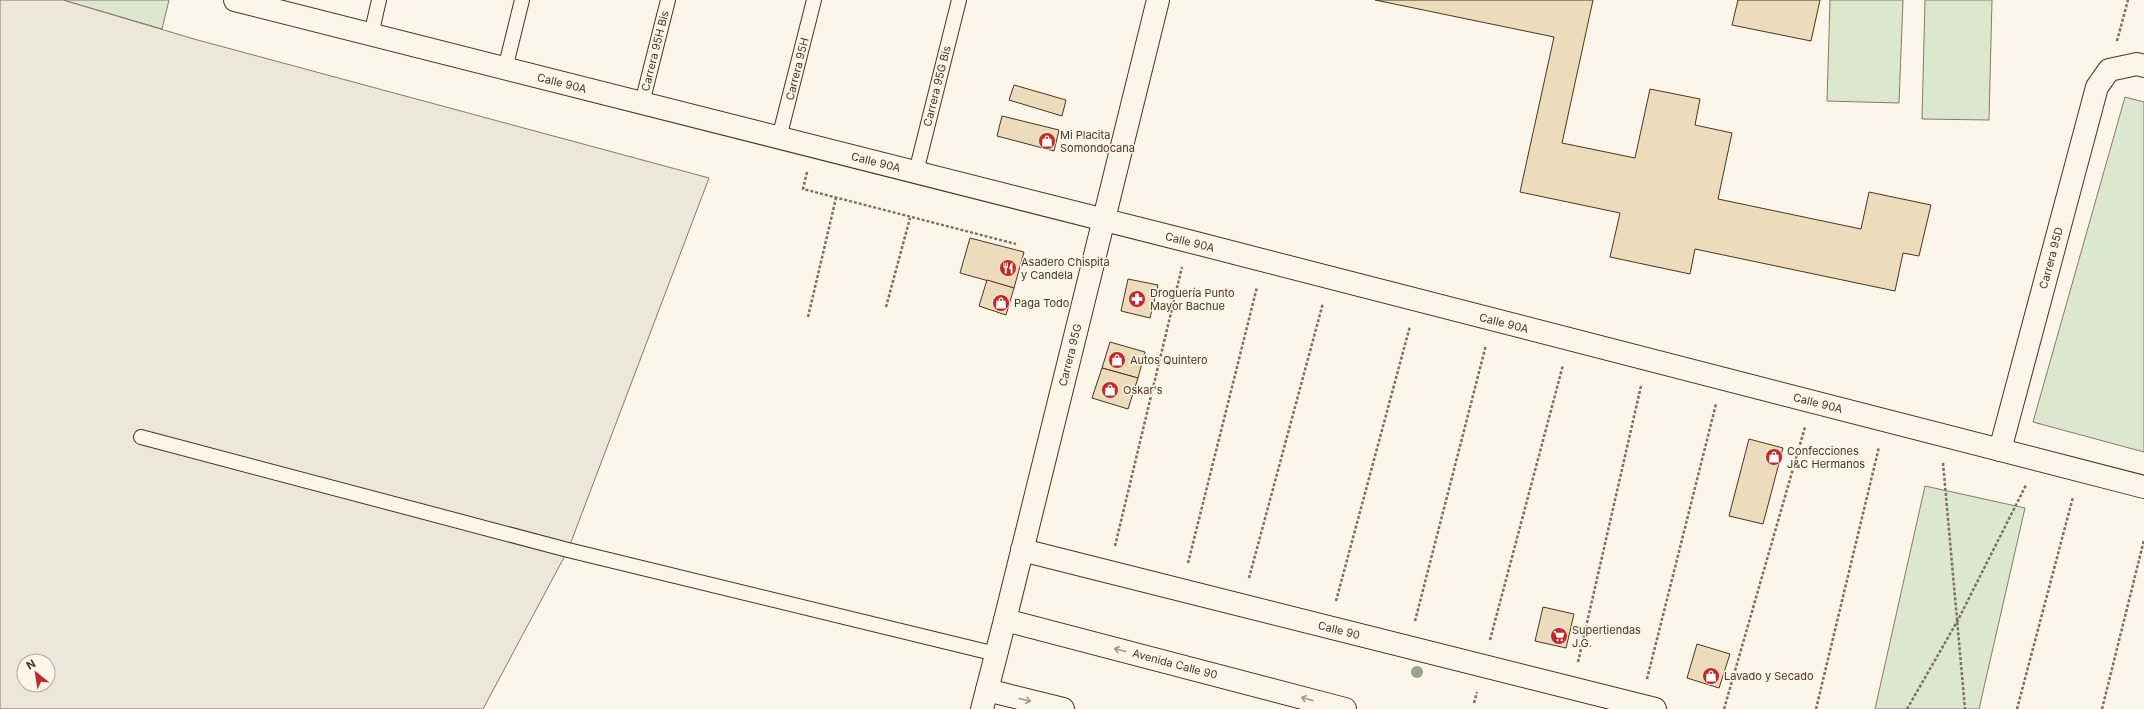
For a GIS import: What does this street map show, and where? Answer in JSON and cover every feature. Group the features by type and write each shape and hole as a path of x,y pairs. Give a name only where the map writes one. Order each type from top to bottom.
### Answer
{"street":[{"name":"Calle 90A","path":"235,0 1188,241 2144,487"},
{"name":"Carrera 95G","path":"985,700 1158,0"},
{"path":"2109,70 2138,64 2144,66"},
{"name":"Carrera 95D","path":"2000,450 2097,87 2109,70"},
{"name":"Calle 90","path":"1022,550 1655,709"},
{"name":"Avenida Calle 90","path":"1004,620 1344,709"},
{"path":"985,700 1062,709"}],"lane":[{"path":"371,35 380,0"},
{"path":"504,69 522,0"},
{"name":"Carrera 95H Bis","path":"642,103 668,0"},
{"name":"Carrera 95H","path":"779,138 814,0"},
{"name":"Carrera 95G Bis","path":"916,172 959,0"},
{"path":"141,437 568,550 996,654"}],"path":[{"path":"2109,70 2128,0"},
{"path":"802,189 910,218 1016,244"},
{"path":"808,317 836,198"},
{"path":"886,307 910,218"},
{"path":"1114,548 1188,241"},
{"path":"1187,566 1263,261"},
{"path":"1248,581 1330,278"},
{"path":"1335,602 1417,300"},
{"path":"1412,629 1492,320"},
{"path":"1474,703 1570,339"},
{"path":"1576,668 1647,359"},
{"path":"1645,685 1723,379"},
{"path":"1724,709 1812,402"},
{"path":"1816,709 1885,420"},
{"path":"1940,434 1965,709"},
{"path":"1907,709 1958,620 2039,460"},
{"path":"2017,709 2080,470"},
{"path":"2102,709 2144,540"}],"green space":[{"path":"63,0 169,0 162,29"},
{"path":"1830,0 1903,0 1899,103 1827,101"},
{"path":"1925,0 1992,0 1989,120 1922,119"},
{"path":"2125,97 2144,102 2144,452 2033,422"},
{"path":"1925,486 2025,508 1979,709 1875,709"}],"shaded area":[{"path":"0,0 63,0 194,39 709,178 568,550 483,709 0,709"}],"building":[{"path":"1375,0 1593,0 1562,143 1635,158 1650,89 1700,99 1695,125 1732,133 1718,199 1861,229 1869,192 1931,205 1919,256 1903,253 1895,291 1695,249 1690,274 1610,257 1620,213 1520,192 1554,37"},
{"path":"1738,0 1820,0 1811,41 1732,25"},
{"path":"1014,85 1066,100 1062,116 1009,100"},
{"path":"1002,116 1059,130 1054,151 997,136"},
{"path":"970,238 1024,252 1014,288 960,273"},
{"path":"1128,279 1158,285 1150,318 1121,311"},
{"path":"987,280 1014,288 1006,315 979,306"},
{"path":"1110,342 1145,352 1138,378 1102,368"},
{"path":"1102,368 1138,378 1128,409 1092,398"},
{"path":"1749,439 1783,448 1763,524 1729,516"},
{"path":"1543,607 1574,614 1566,648 1535,641"},
{"path":"1697,644 1730,654 1719,688 1687,678"}],"place":[{"name":"Mi Placita Somondocana","path":"1047,141"},
{"name":"Asadero Chispita y Candela","path":"1008,268"},
{"name":"Droguería Punto Mayor Bachue","path":"1137,299"},
{"name":"Paga Todo","path":"1001,303"},
{"name":"Autos Quintero","path":"1117,360"},
{"name":"Oskar's","path":"1110,390"},
{"name":"Confecciones J&C Hermanos","path":"1774,457"},
{"name":"Supertiendas J.G.","path":"1559,636"},
{"name":"Lavado y Secado","path":"1711,676"}]}
